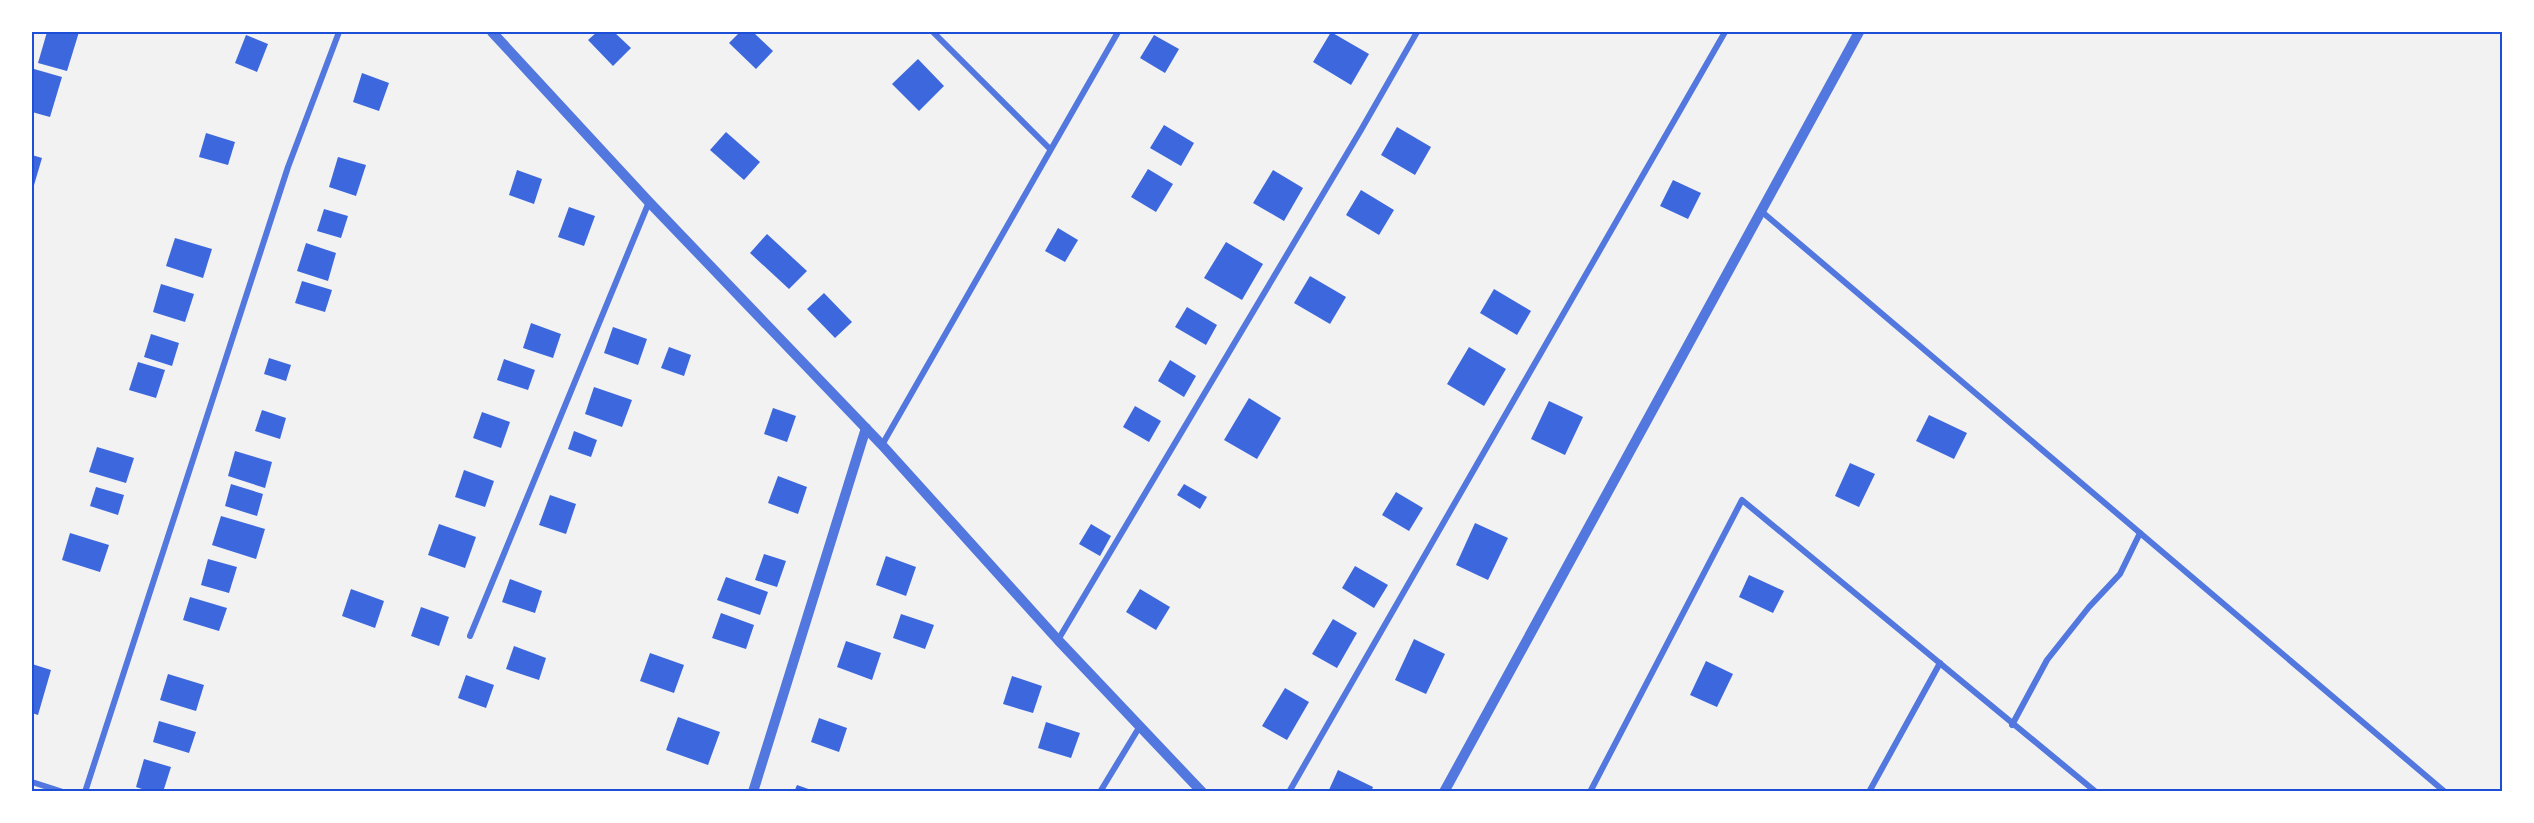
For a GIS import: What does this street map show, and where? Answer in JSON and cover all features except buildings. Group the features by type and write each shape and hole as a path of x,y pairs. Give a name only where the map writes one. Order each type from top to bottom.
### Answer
{"street":[{"path":"85,792 288,167 339,32"},
{"path":"492,32 650,202 882,445 1058,640 1202,792"},
{"path":"933,32 1049,148"},
{"path":"882,445 1049,148 1118,32"},
{"path":"1058,640 1349,151 1417,32"},
{"path":"1289,792 1725,32"},
{"path":"1444,792 1859,32"},
{"path":"470,636 650,202"},
{"path":"1761,211 2445,792"},
{"path":"753,792 866,428"},
{"path":"1590,792 1742,500 2096,792"},
{"path":"2012,724 2047,660 2089,607 2120,574 2140,533"},
{"path":"1869,792 1940,663"},
{"path":"1100,792 1140,726"},
{"path":"32,782 63,792"}]}
